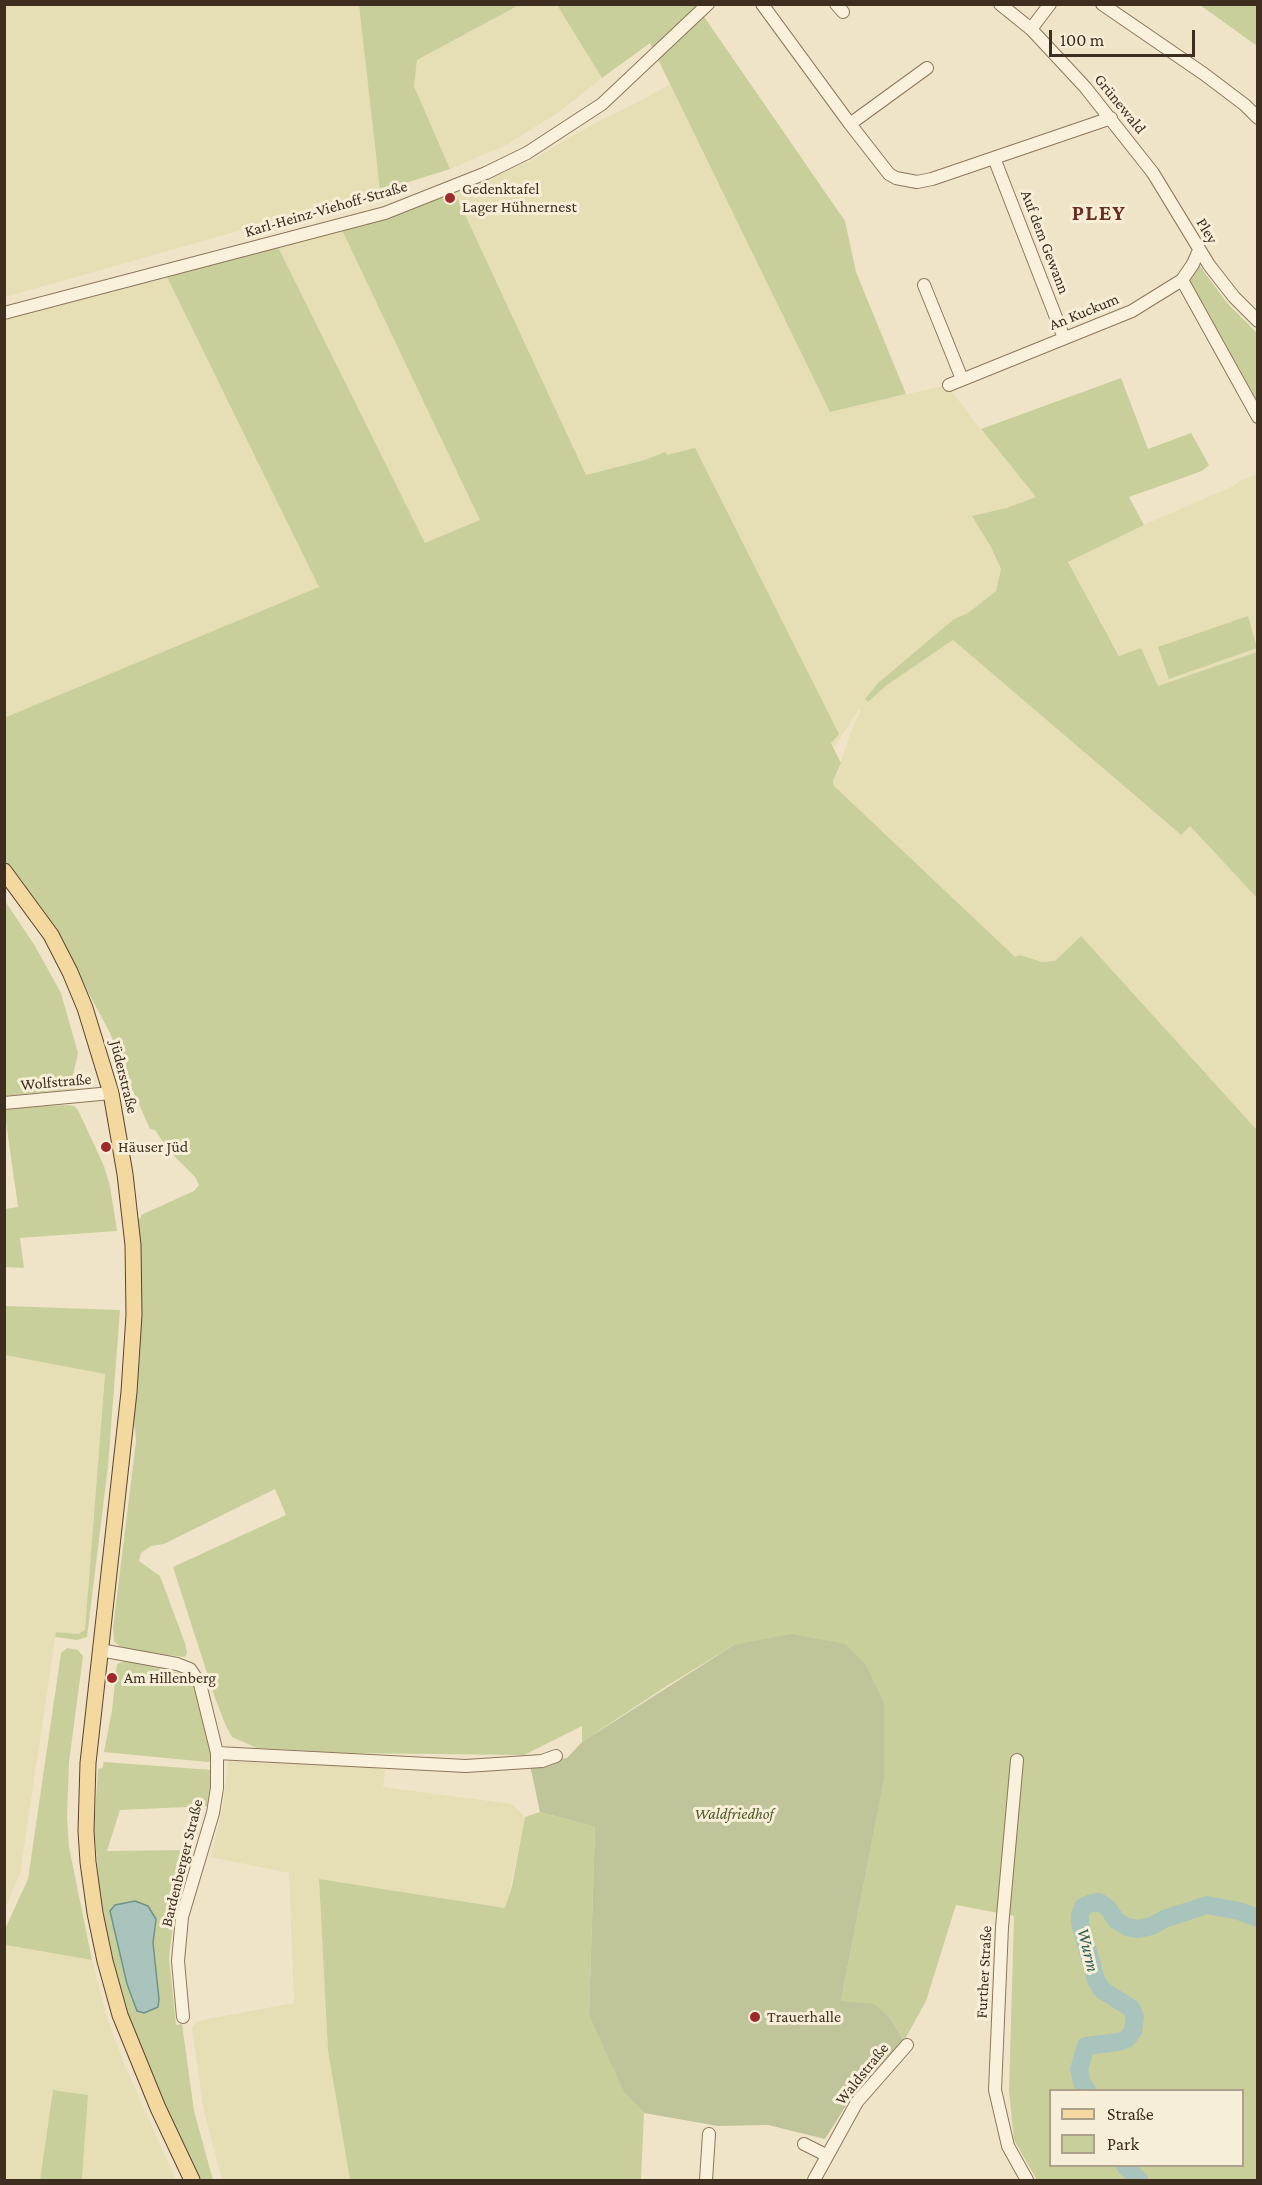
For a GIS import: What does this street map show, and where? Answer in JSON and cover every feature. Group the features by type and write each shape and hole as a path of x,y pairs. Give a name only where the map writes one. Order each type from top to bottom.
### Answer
{"main road":[{"name":"Jüderstraße","path":"4,871 51,936 70,972 96,1040 111,1093 122,1156 134,1260 134,1315 129,1392 88,1763 88,1862 95,1913 120,2015 141,2071 192,2181"}],"street":[{"name":"Karl-Heinz-Viehoff-Straße","path":"4,313 385,213 478,177 527,153 602,104 708,4"},
{"path":"762,4 889,174 906,181 917,182 932,179 1111,118"},
{"name":"Grünewald","path":"1000,4 1031,29 1085,87 1137,151"},
{"path":"1031,29 1050,4"},
{"path":"1102,4 1204,74 1245,105 1257,118"},
{"path":"850,124 927,68"},
{"name":"Pley","path":"1137,151 1153,173 1198,250 1234,297 1257,321"},
{"name":"Auf dem Gewann","path":"994,158 1064,338"},
{"name":"An Kuckum","path":"949,385 1132,310 1182,280 1193,264 1198,250"},
{"path":"1182,280 1257,417"},
{"path":"924,285 962,379"},
{"name":"Wolfstraße","path":"4,1102 111,1093"},
{"path":"100,1650 177,1664 190,1670 200,1684 217,1753 466,1766 542,1761 556,1756"},
{"name":"Bardenberger Straße","path":"183,2017 178,1961 182,1917 213,1813 218,1788 217,1753"},
{"name":"Further Straße","path":"1017,1760 1002,1927 994,2090 1008,2146 1027,2181"},
{"name":"Waldstraße","path":"814,2181 826,2155 857,2102 907,2045"},
{"path":"706,2181 709,2134"},
{"path":"804,2144 826,2155"}],"shaded area":[{"path":"519,4 557,5 602,78 559,112 506,145 450,169 414,85 417,60"},
{"path":"5,5 359,5 380,191 5,297"},
{"path":"670,84 830,412 947,385 1036,497 1006,508 973,516 1001,569 996,591 968,613 954,619 878,683 865,699 868,702 887,685 953,640 1180,835 1190,826 1257,898 1257,1130 1081,936 1055,961 1042,962 1020,955 1010,959 835,790 833,781 861,710 859,709 834,747 782,662 589,482 455,193 531,161 579,132"},
{"path":"341,228 483,523 426,545 278,247"},
{"path":"167,277 320,588 5,720 5,320"},
{"path":"1257,474 1257,652 1158,686 1141,648 1120,656 1068,562"},
{"path":"5,1355 105,1373 85,1629 79,1634 56,1632 20,1874 5,1908"},
{"path":"228,1761 372,1767 385,1770 383,1787 512,1804 525,1817 506,1908 319,1879 328,2051 350,2180 222,2180 204,2112 192,2028 197,2021 294,2003 289,1873 211,1857 223,1805"},
{"path":"4,1945 92,1960 107,2018 125,2066 176,2180 82,2180 88,2095 53,2090 40,2180 5,2180"}],"green space":[{"path":"359,5 519,5 417,60 414,86 450,169 380,191"},
{"path":"557,5 696,5 845,221 856,272 906,394 830,412 650,43 602,78"},
{"path":"1200,5 1257,5 1257,46"},
{"path":"455,193 586,475 645,460 665,452 667,455 695,448 839,734 831,743 841,763 833,781 834,786 1015,957 1020,955 1042,962 1055,961 1081,936 1257,1130 1257,2180 1037,2180 1014,2140 1009,2091 1014,1916 956,1905 926,2001 904,2041 890,2018 841,2001 884,1778 884,1704 734,1645 582,1742 582,1726 524,1755 346,1753 257,1748 232,1737 226,1726 173,1567 286,1515 275,1489 164,1544 151,1546 141,1553 139,1561 160,1576 185,1643 187,1653 185,1657 124,1650 114,1641 113,1628 136,1441 132,1400 131,1339 138,1219 141,1215 194,1191 199,1185 195,1177 170,1152 155,1130 150,1129 110,1033 56,932 5,860 4,718 319,587 167,277 278,247 425,543 480,520 341,228"},
{"path":"1199,265 1228,304 1257,333 1257,409 1188,281"},
{"path":"1121,378 1148,449 1191,433 1209,465 1202,471 1129,497 1144,525 1068,562 1119,656 1141,648 1158,686 1257,652 1257,898 1190,826 1181,835 953,640 887,685 868,702 865,699 878,683 954,619 968,613 996,591 1001,569 972,516 1006,508 1036,497 981,429"},
{"path":"1248,616 1257,648 1169,679 1158,647"},
{"path":"5,901 35,946 61,993 78,1053 73,1075 73,1089 5,1096"},
{"path":"68,1105 78,1110 104,1166 110,1186 117,1231 20,1238 24,1268 5,1267 5,1209 18,1207 4,1108"},
{"path":"5,1306 120,1310 108,1466 87,1637 77,1640 55,1637 56,1632 79,1634 85,1629 105,1374 5,1355"},
{"name":"Waldfriedhof","path":"791,1634 845,1644 866,1665 884,1704 884,1779 841,2001 874,2004 890,2018 904,2041 847,2104 825,2139 768,2125 718,2126 644,2113 624,2092 589,2016 595,1827 540,1812 530,1765 567,1758 582,1742 734,1645"},
{"path":"67,1648 78,1650 83,1656 69,1762 67,1818 69,1847 92,1960 5,1945 5,1929 28,1879 61,1653"},
{"path":"128,1660 187,1675 194,1687 213,1760 208,1762 104,1752 117,1664"},
{"path":"104,1762 212,1770 210,1806 120,1810 107,1851 192,1850 174,1916 169,1958 176,2025 182,2024 194,2111 213,2180 200,2180 164,2105 127,2014 112,1962 102,1911 94,1830 98,1769 102,1768"},
{"path":"540,1812 595,1827 589,2016 624,2091 644,2113 641,2180 350,2180 328,2051 319,1879 505,1908 512,1886 525,1817"},
{"path":"53,2090 88,2095 82,2180 40,2180"}],"water":[{"path":"135,1901 148,1906 156,1919 153,1943 158,2007 144,2013 137,2011 127,1984 110,1911 115,1905"}],"waterway":[{"name":"Wurm","path":"1086,2089 1082,2083 1079,2069 1086,2046 1127,2039 1133,2031 1135,2017 1131,2008 1102,1990 1096,1980 1080,1923 1083,1907 1099,1902 1108,1908 1116,1920 1127,1927 1139,1929 1207,1905 1239,1911 1258,1918"},
{"name":"Wurm","path":"1126,2167 1139,2180"}],"place":[{"name":"Gedenktafel Lager Hühnernest","path":"450,198"},
{"name":"Häuser Jüd","path":"106,1147"},
{"name":"Am Hillenberg","path":"112,1678"},
{"name":"Trauerhalle","path":"755,2017"}],"district":[{"name":"PLEY","path":"1099,213"}]}
